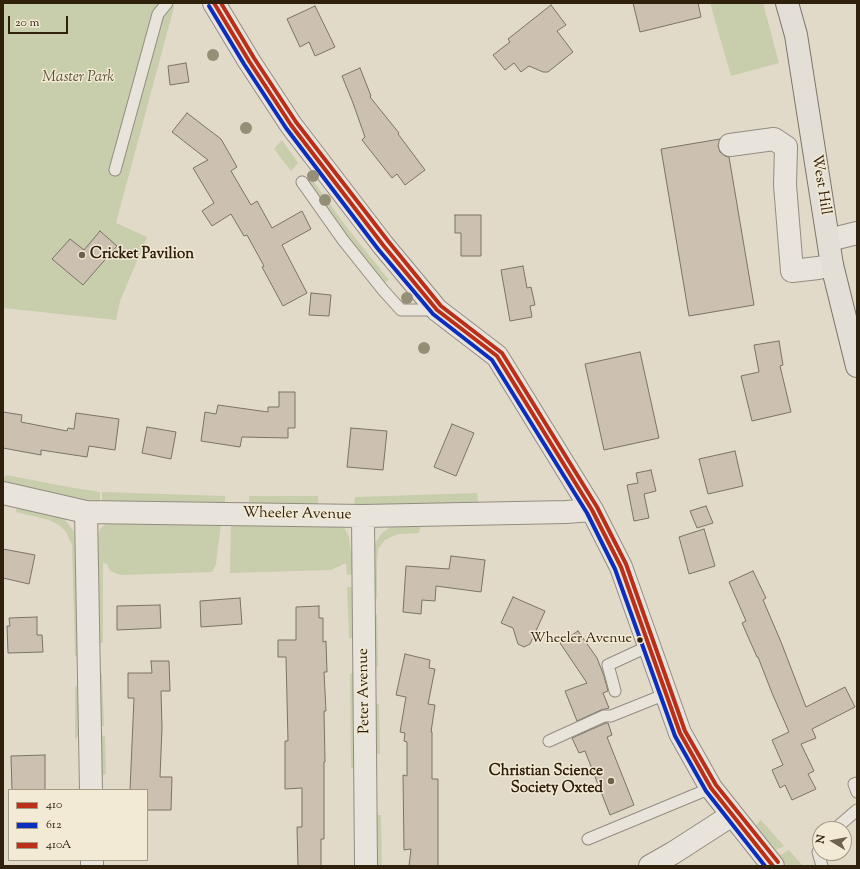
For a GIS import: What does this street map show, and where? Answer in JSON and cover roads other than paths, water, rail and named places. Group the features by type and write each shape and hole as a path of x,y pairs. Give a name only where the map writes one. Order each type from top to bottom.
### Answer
{"main road":[{"name":"West Hill","path":"787,3 796,35 832,265 857,366"}],"street":[{"path":"214,3 249,61 291,125 383,245 437,310 498,356 592,510 621,567 680,734 711,788 773,866"},
{"path":"730,145 774,139 786,147 785,185 792,271 832,265"},
{"path":"829,240 857,233"},
{"name":"Wheeler Avenue","path":"3,493 86,512 363,516 566,512 592,510"},
{"path":"86,512 91,789"},
{"name":"Peter Avenue","path":"363,516 366,866"},
{"path":"650,866 732,815"}],"lane":[{"path":"115,170 158,14 167,3"},
{"path":"302,182 343,240 383,290 402,310 437,310"},
{"path":"615,691 608,665 649,646"},
{"path":"549,741 604,716 611,716 666,694"},
{"path":"857,783 854,784 857,792"},
{"path":"588,839 711,788"},
{"path":"844,821 857,810"}],"place":[{"name":"Cricket Pavilion","path":"82,255"},
{"name":"Wheeler Avenue","path":"640,640"},
{"name":"Christian Science Society Oxted","path":"611,781"}],"park label":[{"name":"Master Park","path":"78,78"}]}
